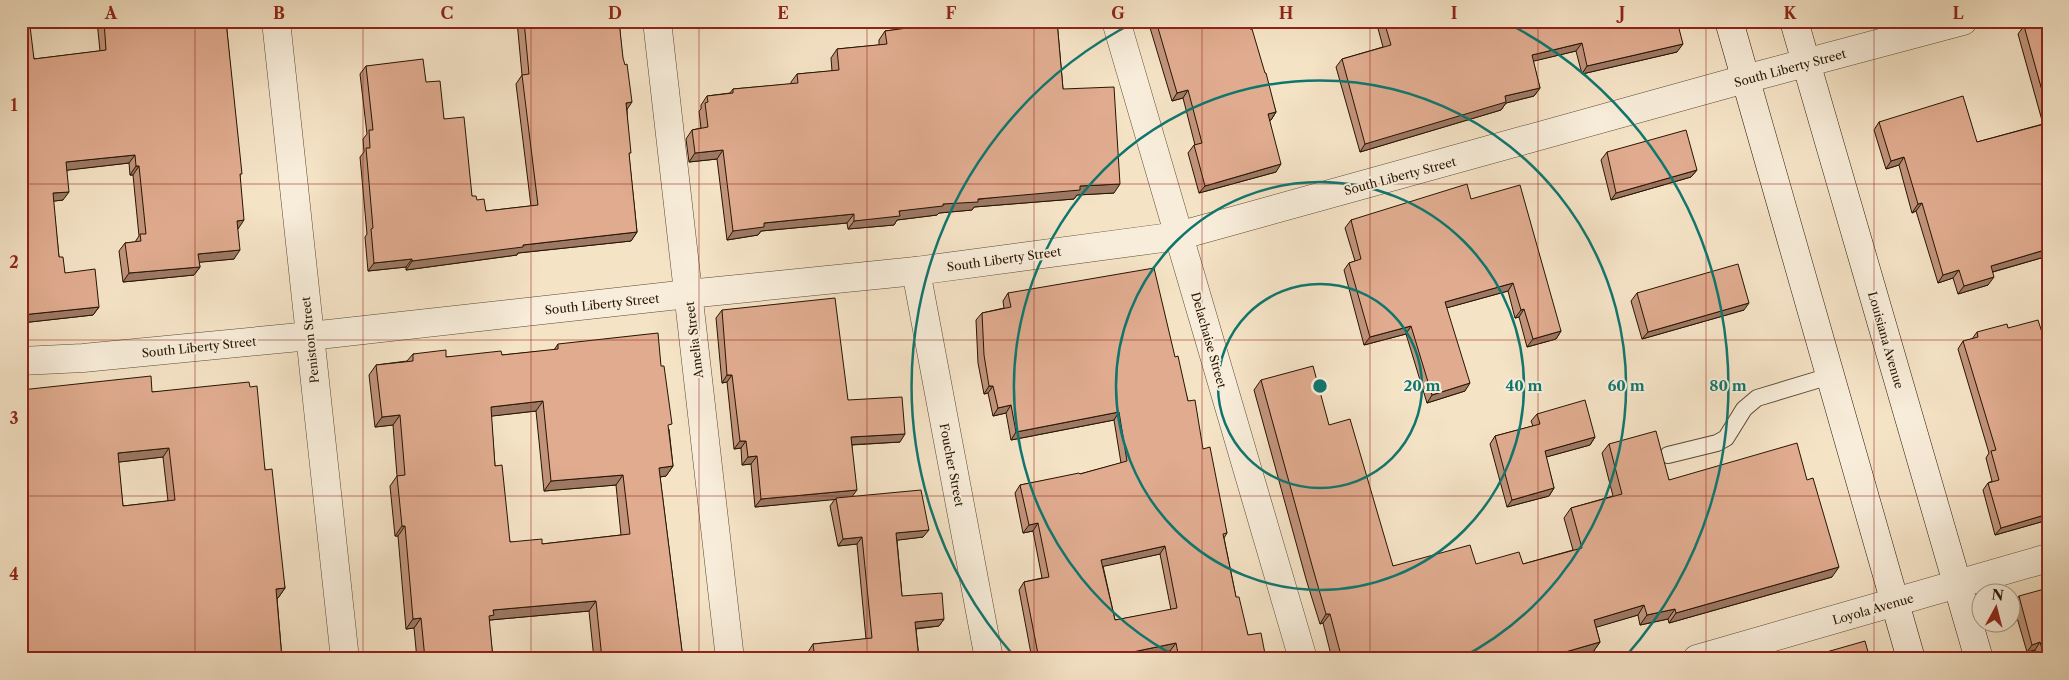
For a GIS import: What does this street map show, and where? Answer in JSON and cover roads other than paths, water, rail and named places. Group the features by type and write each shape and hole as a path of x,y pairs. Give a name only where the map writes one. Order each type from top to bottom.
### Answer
{"street":[{"name":"Peniston Street","path":"276,21 345,659"},
{"name":"Amelia Street","path":"657,21 730,659"},
{"name":"Delachaise Street","path":"1116,21 1302,659"},
{"path":"1729,21 1744,79 1912,659"},
{"name":"Louisiana Avenue","path":"1794,21 1979,659"},
{"name":"South Liberty Street","path":"21,361 83,358 310,336 916,271 1178,236 1744,79 1963,21"},
{"name":"Foucher Street","path":"916,271 989,659"},
{"name":"Loyola Avenue","path":"1697,659 2048,558"}],"lane":[{"path":"1668,455 1726,438 1744,409 1758,398 1830,376"}]}
